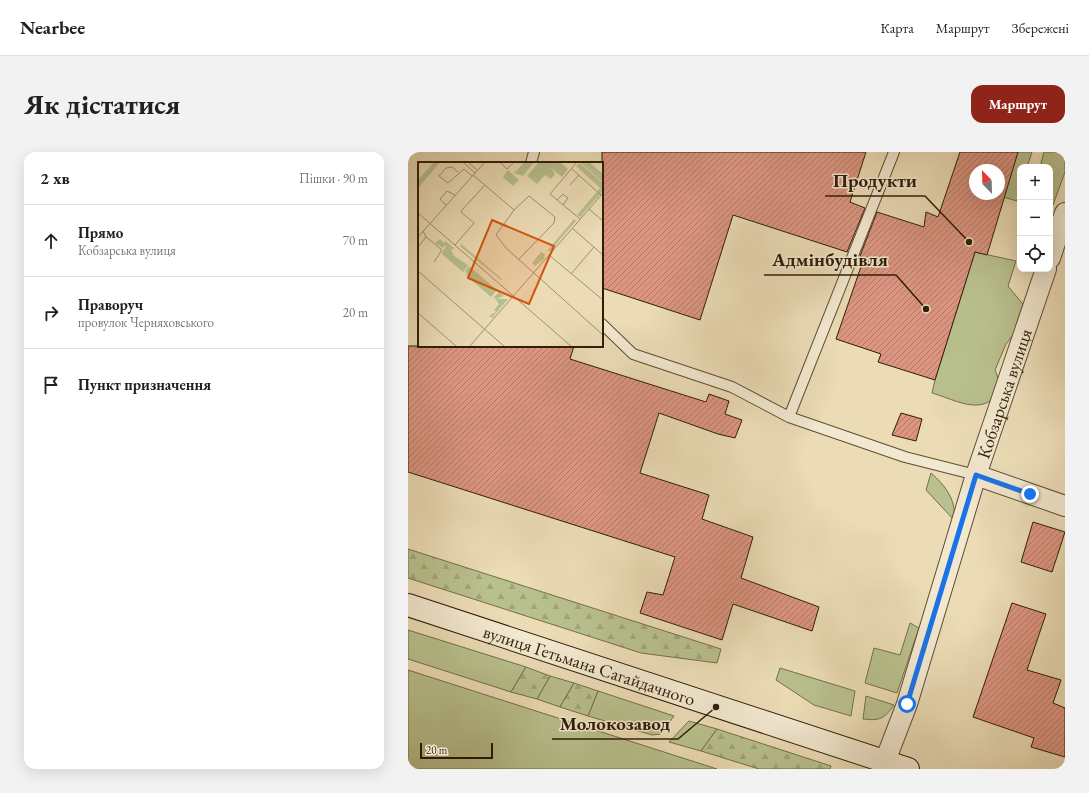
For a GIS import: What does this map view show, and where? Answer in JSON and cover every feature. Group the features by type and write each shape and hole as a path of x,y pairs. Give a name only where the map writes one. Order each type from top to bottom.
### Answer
{"main road":[{"name":"вулиця Гетьмана Сагайдачного","path":"408,605 883,765 908,769"}],"street":[{"path":"1056,254 1065,213"},
{"name":"Кобзарська вулиця","path":"883,765 907,704 976,475 1045,272"},
{"path":"976,475 1065,506"}],"lane":[{"path":"531,162 534,152"},
{"path":"788,417 894,152"},
{"path":"603,325 633,354 732,387 788,417 905,457 976,475"}],"green space":[{"path":"1018,152 1032,152 1028,164 1017,164 1017,201 1005,198 1005,191"},
{"path":"1044,152 1065,152 1065,172 1053,205 1053,164 1041,164"},
{"path":"975,252 1016,261 1008,286 1026,308 1024,321 1006,344 995,370 1002,388 995,397 987,403 970,405 932,393"},
{"path":"931,473 945,488 952,500 954,506 954,520 926,490"},
{"path":"408,549 721,649 717,663 641,653 408,578"},
{"path":"910,623 919,628 897,693 865,683 874,648 900,655"},
{"path":"408,630 526,667 511,692 408,659"},
{"path":"526,667 550,676 537,699 511,692"},
{"path":"780,668 855,691 851,716 814,705 776,680"},
{"path":"408,670 717,769 416,769 408,767"},
{"path":"550,676 574,683 560,707 537,699"},
{"path":"574,683 598,691 588,716 560,707"},
{"path":"598,691 674,716 661,734 652,735 588,716"},
{"path":"866,696 894,705 881,718 874,720 863,719"},
{"path":"689,721 717,729 701,751 669,742"},
{"path":"717,729 831,766 830,769 759,769 701,751"}],"building":[{"path":"602,152 866,152 850,202 865,208 847,252 733,215 700,320 603,288"},
{"path":"960,152 1018,152 1005,195 1005,164 969,164 969,200 1004,200 987,255 975,252 935,380 878,362 881,354 836,339 864,258 860,256 877,212 924,227 926,212 938,217"},
{"path":"408,346 574,347 570,359 706,402 709,394 729,401 725,414 742,420 735,438 718,434 659,413 640,473 709,495 702,519 753,537 741,578 819,607 812,631 733,604 722,640 640,613 647,592 663,595 675,557 408,472"},
{"path":"901,413 922,419 916,441 892,435"},
{"path":"1033,522 1065,532 1052,572 1021,562"},
{"path":"1012,603 1046,614 1027,670 1061,680 1053,703 1065,708 1065,757 1031,747 1034,738 973,717"}],"place":[{"name":"Продукти","path":"969,242"},
{"name":"Адмінбудівля","path":"926,309"},
{"name":"Молокозавод","path":"716,707"}],"route":[{"path":"907,704 976,475 1030,494"}]}
